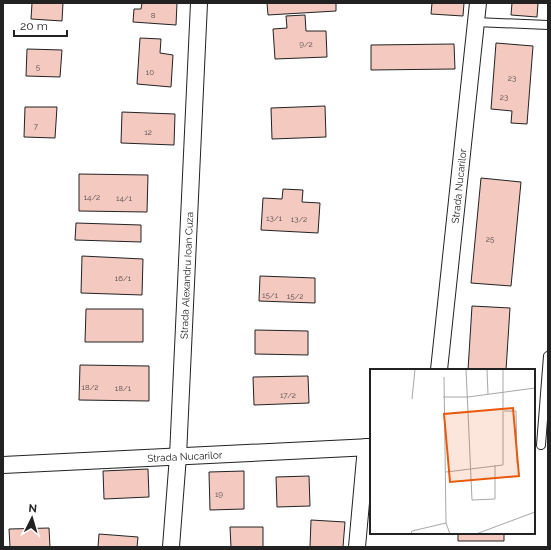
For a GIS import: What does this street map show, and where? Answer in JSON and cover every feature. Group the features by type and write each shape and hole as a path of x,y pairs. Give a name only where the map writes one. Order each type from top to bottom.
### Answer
{"street":[{"name":"Strada Alexandru Ioan Cuza","path":"171,547 178,456 199,3"},
{"name":"Strada Nucarilor","path":"439,369 478,3"},
{"name":"Strada Nucarilor","path":"3,465 368,447 357,547"}],"lane":[{"path":"475,22 548,25"},
{"path":"541,445 548,356"}],"building":[{"path":"32,3 63,3 62,21 31,19"},
{"path":"142,3 177,3 176,25 133,22 134,9 141,9"},
{"path":"267,3 336,3 336,11 268,15"},
{"path":"432,3 464,3 463,16 431,14"},
{"path":"512,3 538,3 537,17 511,15"},
{"path":"305,15 306,31 326,31 327,57 275,59 273,29 287,28 286,16"},
{"path":"140,38 161,39 160,53 173,55 171,87 137,84"},
{"path":"496,43 533,46 527,124 511,123 512,111 491,109"},
{"path":"454,44 455,69 371,70 371,45"},
{"path":"27,49 62,50 60,77 26,76"},
{"path":"325,106 326,137 272,139 271,108"},
{"path":"25,107 57,107 55,138 24,137"},
{"path":"122,112 175,114 174,145 121,143"},
{"path":"79,174 148,175 147,212 79,211"},
{"path":"481,178 521,182 511,286 471,283"},
{"path":"283,189 303,190 302,202 320,203 318,233 261,230 263,198 282,199"},
{"path":"76,223 141,225 141,242 75,240"},
{"path":"82,256 143,259 142,295 81,293"},
{"path":"260,276 315,278 315,303 259,301"},
{"path":"472,306 510,308 506,369 468,369"},
{"path":"86,309 143,309 143,342 85,342"},
{"path":"255,330 308,331 308,355 255,354"},
{"path":"80,365 149,366 149,401 79,400"},
{"path":"308,376 309,403 254,405 253,377"},
{"path":"148,469 149,497 104,499 103,471"},
{"path":"244,471 244,509 210,510 209,472"},
{"path":"309,476 310,506 277,507 276,477"},
{"path":"311,520 345,522 343,547 310,547"},
{"path":"230,527 263,527 263,547 231,547"},
{"path":"49,528 50,547 10,547 9,529"},
{"path":"99,534 138,537 137,547 98,547"},
{"path":"458,534 504,534 504,541 458,541"}]}
